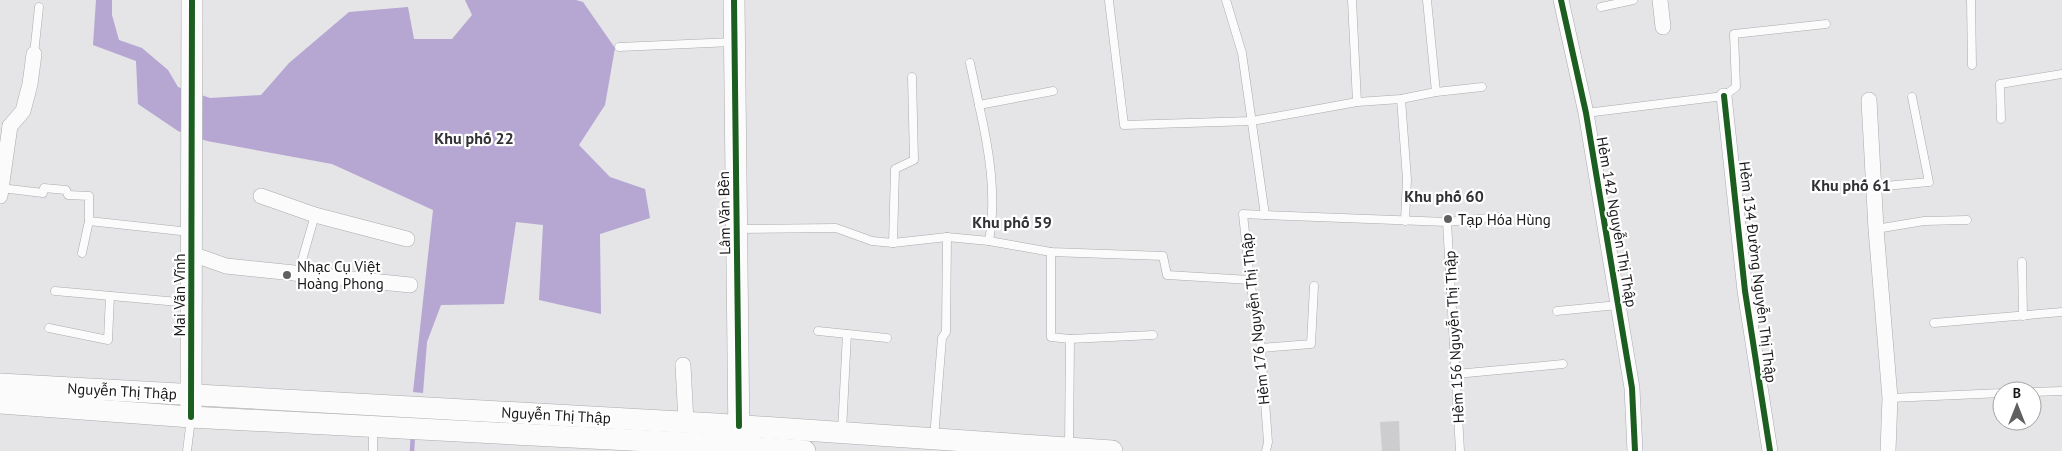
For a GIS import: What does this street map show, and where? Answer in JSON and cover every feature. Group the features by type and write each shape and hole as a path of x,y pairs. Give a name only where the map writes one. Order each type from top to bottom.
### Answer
{"main road":[{"name":"Mai Văn Vĩnh","path":"191,417 192,0"},
{"name":"Lâm Văn Bền","path":"732,442 737,229 734,0"},
{"name":"Nguyễn Thị Thập","path":"0,384 191,395 388,420"},
{"name":"Nguyễn Thị Thập","path":"0,402 191,417 686,422 732,442 777,450 805,451"},
{"name":"Nguyễn Thị Thập","path":"435,419 608,442 732,442 842,433 1112,451"}],"street":[{"name":"Hẻm 142 Nguyễn Thị Thập","path":"1561,0 1586,112 1632,388 1635,451"},
{"path":"1660,0 1663,27"},
{"path":"0,192 5,126 23,111 30,84 34,54"},
{"name":"Hẻm 134 Đường Nguyễn Thị Thập","path":"1724,96 1745,291 1770,451"},
{"path":"1869,100 1876,230 1890,398 1888,451"},
{"path":"261,196 315,215 407,239"},
{"path":"192,254 226,266 410,285"},
{"path":"684,364 686,422"}],"lane":[{"name":"Hẻm 176 Nguyễn Thị Thập","path":"1226,0 1242,53 1265,215 1243,214 1250,280 1261,348 1268,442 1266,451"},
{"path":"1352,0 1357,102"},
{"path":"1427,0 1436,92"},
{"path":"1601,7 1633,0"},
{"path":"1971,0 1972,65"},
{"path":"1109,1 1124,125 1252,120 1357,102 1401,99 1436,92 1482,87"},
{"path":"34,54 40,7"},
{"path":"1586,112 1724,96 1736,87 1734,34 1826,24"},
{"path":"619,46 735,42"},
{"path":"970,63 990,152 992,221 989,241"},
{"path":"2001,119 2000,84 2062,74"},
{"path":"893,243 895,169 914,160 912,77"},
{"path":"979,105 1053,91"},
{"path":"1874,187 1929,182 1912,97"},
{"path":"1401,99 1407,179 1405,221"},
{"path":"0,192 43,193 44,188 52,188 66,190 68,195 89,196 88,221 82,253"},
{"path":"298,274 315,215"},
{"path":"1265,215 1448,222 1499,217"},
{"path":"1876,230 1924,221 1967,220"},
{"path":"88,221 192,233"},
{"name":"Hẻm 156 Nguyễn Thị Thập","path":"1448,222 1460,451"},
{"path":"737,229 836,228 872,241 893,243 947,237 989,241 1051,252 1163,256 1167,274 1250,280"},
{"path":"933,440 942,338 946,332 947,237"},
{"path":"1051,252 1051,337 1070,339 1153,335"},
{"path":"2022,262 2023,316"},
{"path":"1261,348 1311,344 1314,286"},
{"path":"55,290 192,303"},
{"path":"49,328 108,340 110,296"},
{"path":"1557,311 1618,306"},
{"path":"1934,323 2062,312"},
{"path":"818,331 887,338"},
{"path":"842,433 847,334"},
{"path":"1069,448 1070,339"},
{"path":"1456,374 1563,364"},
{"path":"2042,392 2062,391"},
{"path":"1890,398 1992,393"},
{"path":"187,451 191,417"},
{"path":"373,451 388,420"}],"shaded area":[{"path":"96,0 112,0 112,15 119,40 142,48 168,70 178,87 210,98 261,95 289,63 349,12 408,7 414,39 452,39 472,15 465,0 576,0 583,2 615,48 605,105 579,145 610,177 645,189 650,218 600,234 601,314 539,300 543,225 516,222 504,304 441,305 427,342 423,393 413,392 433,210 332,164 207,141 178,131 138,104 136,61 93,45"}],"building":[{"path":"1399,421 1400,451 1382,451 1380,422"}],"waterway":[{"path":"412,451 413,434"}],"cycle path":[{"path":"191,417 192,0"},
{"path":"734,0 739,426"},
{"path":"1561,0 1586,113 1632,388 1635,451"},
{"path":"1724,96 1745,291 1770,451"}],"place":[{"name":"Tạp Hóa Hùng","path":"1448,219"},
{"name":"Nhạc Cụ Việt Hoàng Phong","path":"287,275"}],"district":[{"name":"Khu phố 22","path":"474,138"},
{"name":"Khu phố 61","path":"1851,185"},
{"name":"Khu phố 60","path":"1444,196"},
{"name":"Khu phố 59","path":"1012,222"}]}
